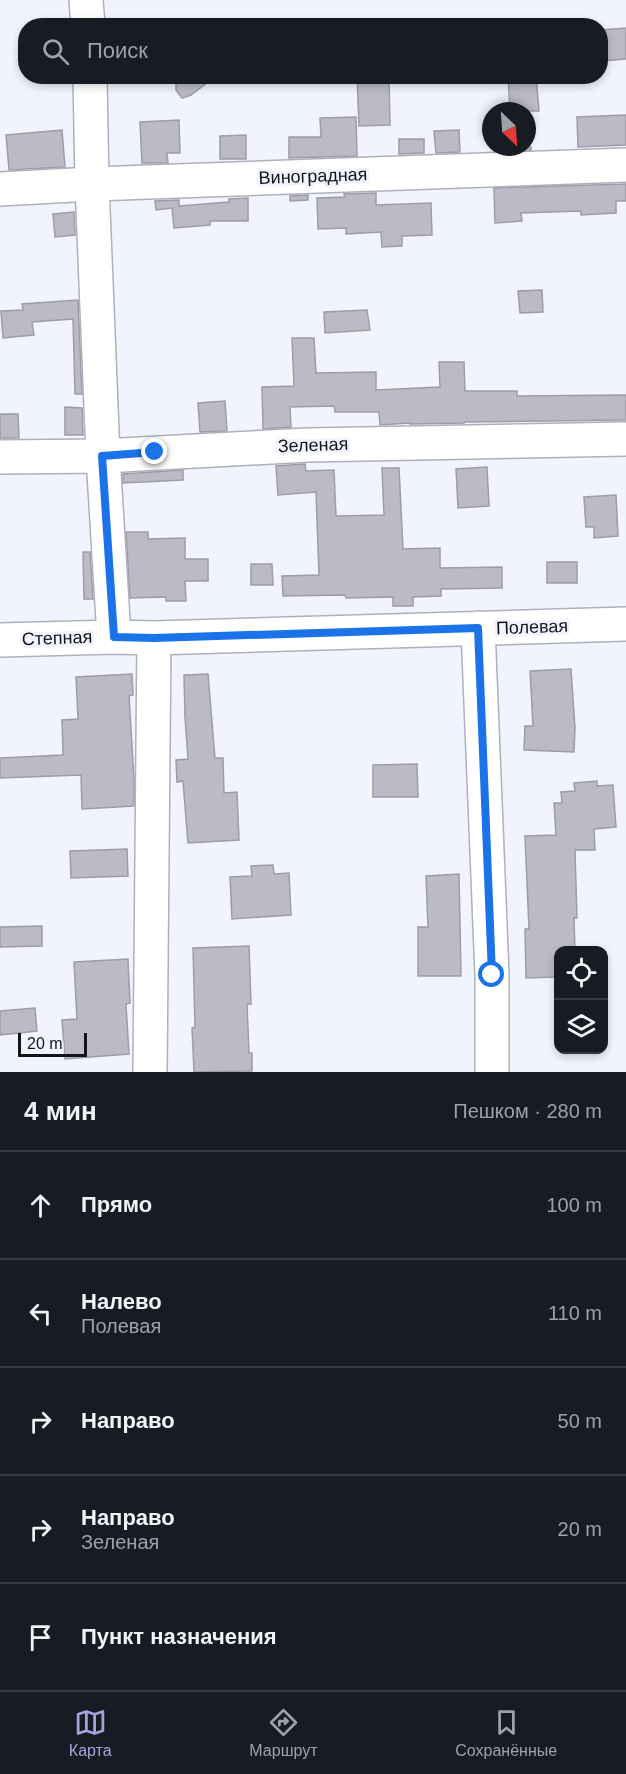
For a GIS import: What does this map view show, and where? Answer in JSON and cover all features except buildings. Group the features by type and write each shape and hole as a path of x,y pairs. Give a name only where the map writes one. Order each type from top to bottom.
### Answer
{"street":[{"path":"86,0 87,18"},
{"path":"90,84 102,456 114,637"},
{"name":"Виноградная","path":"0,189 626,165"},
{"name":"Зеленая","path":"0,458 102,456 308,445 626,439"},
{"name":"Полевая","path":"114,637 154,638 626,624"},
{"path":"478,628 492,975 492,1072"},
{"name":"Степная","path":"0,640 114,637"},
{"path":"150,1072 154,638"}],"route":[{"path":"155,452 102,456 114,637 154,638 478,628 492,975"}]}
